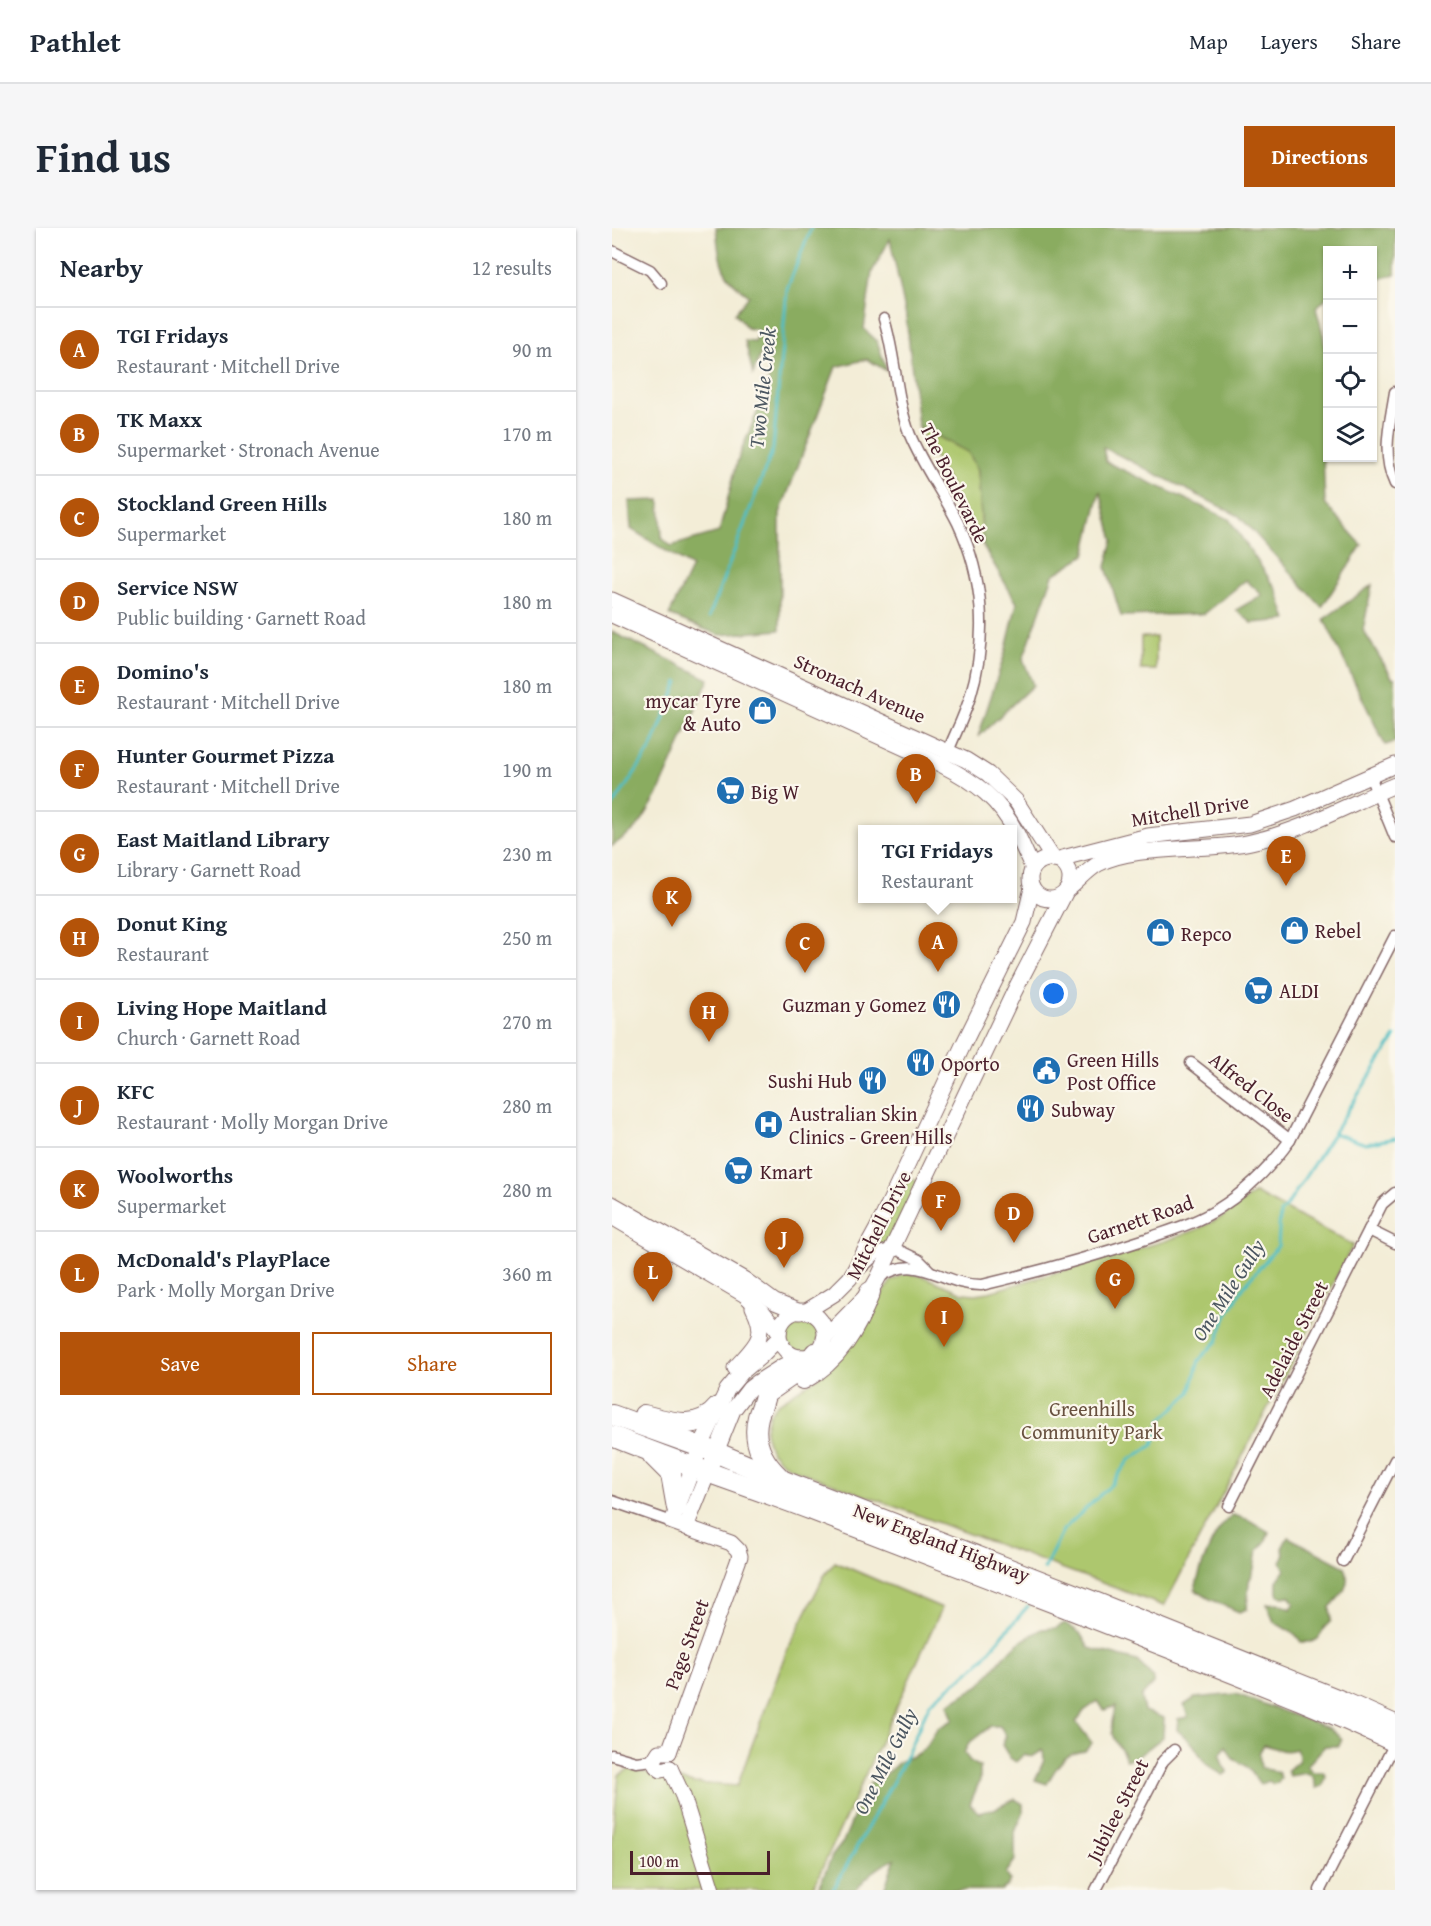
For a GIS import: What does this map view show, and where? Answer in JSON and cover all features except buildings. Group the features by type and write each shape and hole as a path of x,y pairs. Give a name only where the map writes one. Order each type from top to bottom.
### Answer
{"highway":[{"path":"763,1405 778,1393 822,1367 833,1356 854,1328 874,1285"},
{"path":"784,1481 766,1463 757,1442 757,1422 765,1394 808,1364 814,1350"},
{"path":"612,1413 645,1415 663,1420 694,1423 706,1419 718,1407"},
{"name":"New England Highway","path":"612,1413 708,1449 1268,1679"},
{"name":"New England Highway","path":"612,1436 925,1555 1268,1679"},
{"path":"645,1450 659,1460 671,1474 678,1519"},
{"path":"1268,1679 1395,1725"},
{"path":"1268,1679 1395,1742"}],"main road":[{"name":"Stronach Avenue","path":"612,600 945,758 988,794 1011,825"},
{"name":"Stronach Avenue","path":"612,615 945,758 981,769 1004,787 1023,809 1055,860"},
{"name":"Mitchell Drive","path":"1055,860 1148,836 1250,824 1295,809 1395,765"},
{"name":"Mitchell Drive","path":"708,1449 749,1389 768,1374 814,1350 874,1285 894,1248 1014,992 1066,892 1093,868 1111,859 1148,852 1251,842 1296,827 1395,785"},
{"name":"Stronach Avenue","path":"1017,836 1033,868"},
{"path":"1055,860 1062,863 1069,872 1070,880 1066,892 1055,899 1047,899 1036,894 1030,880 1033,868 1042,861 1055,860"},
{"name":"Mitchell Drive","path":"803,1312 834,1294 850,1278 879,1224 964,1043 1017,937 1027,913 1032,888"},
{"path":"612,1204 745,1280 775,1302 816,1317 822,1324 814,1350 789,1353 784,1349 779,1335 762,1311 745,1295 612,1217"},
{"path":"727,1390 732,1371 760,1339 761,1328 758,1317 745,1295"},
{"path":"779,1335 784,1320 803,1312"},
{"name":"Mitchell Drive","path":"678,1519 700,1471 718,1407 727,1390 779,1335"},
{"name":"Mitchell Drive","path":"678,1519 700,1471"},
{"name":"Page Street","path":"669,1752 739,1561 738,1550 731,1543 678,1519"},
{"path":"659,1752 669,1752 674,1760 670,1768 661,1770 656,1766 654,1760 659,1752"},
{"path":"670,1768 683,1796 712,1890"}],"street":[{"path":"612,251 650,270 661,283"},
{"name":"The Boulevarde","path":"884,319 891,341 898,393 910,433 920,456 959,525 970,553 978,586 982,620 980,653 970,698 945,758"},
{"path":"1395,392 1387,447 1387,465 1395,484"},
{"path":"1370,776 1395,837"},
{"name":"Garnett Road","path":"874,1285 897,1268 905,1266 929,1270 968,1286 982,1286 1086,1257 1193,1223 1218,1209 1248,1188 1272,1165 1290,1140 1395,936"},
{"name":"Alfred Close","path":"1191,1063 1290,1140"},
{"name":"Adelaide Street","path":"1229,1506 1382,1204 1395,1193"},
{"path":"1369,1230 1395,1243"},
{"path":"850,1278 879,1252 894,1248"},
{"name":"Garnett Road","path":"894,1248 919,1260 929,1270"},
{"path":"1343,1561 1395,1460"},
{"path":"612,1502 678,1519"},
{"path":"1320,1890 1395,1742"},
{"name":"Jubilee Street","path":"1096,1890 1163,1761 1174,1750"},
{"path":"612,1756 636,1762 654,1760"}],"green space":[{"path":"716,228 1395,228 1395,275 1377,281 1377,246 1323,246 1323,301 1316,308 1323,334 1325,504 1362,545 1322,607 1239,516 1103,447 1106,462 1229,519 1277,590 1287,620 1252,623 1236,610 1262,595 1246,580 1204,614 1121,616 1106,567 1113,540 1100,491 1085,555 1053,575 1023,659 1033,685 978,737 1005,653 1017,603 983,546 978,470 968,452 918,426 906,316 890,239 872,272 864,329 877,341 887,371 867,359 836,367 780,513 780,630 719,635 669,615 692,567 631,529 629,501 660,500 662,538 671,546 719,532 738,459 768,386 770,352 763,348 753,374 745,341 755,342 759,330 747,328 735,313 749,296 726,274"},
{"path":"918,426 968,452 978,470 983,546"},
{"path":"1372,585 1363,630 1392,677 1395,678 1395,742 1385,745 1324,619"},
{"path":"612,632 709,679 657,796 633,831 612,846"},
{"path":"1141,637 1156,637 1156,670 1141,670"},
{"path":"906,1176 919,1182 889,1244 872,1252"},
{"name":"Greenhills Community Park","path":"1255,1193 1353,1245 1164,1606 796,1470 781,1462 770,1450 765,1432 769,1415 777,1404 824,1373 849,1346 891,1281 906,1273 922,1276 963,1293 989,1292 1196,1230 1222,1217"},
{"path":"802,1318 814,1323 819,1335 814,1347 802,1352 790,1347 785,1335 790,1323"},
{"path":"1233,1515 1249,1520 1269,1532 1265,1542 1257,1551 1253,1573 1249,1581 1247,1609 1239,1612 1195,1590 1204,1560 1214,1538"},
{"path":"1288,1537 1345,1567 1347,1573 1345,1589 1330,1607 1331,1621 1318,1639 1311,1642 1301,1642 1296,1635 1274,1622 1267,1604 1278,1603 1291,1609 1294,1603 1289,1596 1282,1597 1277,1593 1277,1581 1285,1570 1281,1562 1284,1553 1282,1548"},
{"path":"835,1562 942,1608 812,1890 612,1890 612,1838 619,1775 629,1769 694,1783 737,1786 785,1655 824,1576"},
{"path":"1065,1623 1080,1633 1089,1648 1137,1661 1153,1677 1153,1684 1141,1697 1144,1711 1164,1718 1163,1737 1137,1757 1126,1760 1112,1731 1116,1706 1104,1710 1098,1701 1084,1711 1076,1722 1092,1743 1085,1751 1067,1757 1047,1784 1035,1780 1044,1760 1043,1750 1032,1757 1024,1754 1016,1762 1010,1758 1002,1745 1006,1736 1000,1726 991,1726 969,1743 964,1753 970,1761 980,1767 980,1780 970,1804 979,1813 1015,1799 1023,1804 1023,1813 1015,1832 1015,1860 1006,1873 1010,1880 1007,1886 1001,1890 884,1890 895,1859 873,1872 856,1890 818,1890 832,1856 843,1842 870,1783 885,1775 899,1762 919,1753 926,1747 938,1728 953,1720 948,1704 980,1685 1004,1656 1023,1640 1042,1629 1056,1628"},
{"path":"1236,1694 1329,1728 1342,1739 1339,1746 1325,1746 1307,1766 1313,1772 1323,1772 1326,1776 1323,1786 1316,1788 1313,1777 1307,1773 1290,1776 1287,1771 1299,1760 1296,1749 1283,1750 1264,1745 1259,1753 1261,1768 1278,1772 1281,1778 1278,1783 1273,1784 1269,1781 1260,1784 1252,1772 1233,1759 1226,1746 1220,1755 1223,1766 1228,1772 1223,1775 1206,1764 1193,1744 1177,1730 1178,1719 1188,1717 1184,1705 1195,1698"}],"waterway":[{"name":"Two Mile Creek","path":"709,617 773,449 787,289 811,228"},
{"name":"Two Mile Creek","path":"612,807 652,747 678,682"},
{"name":"One Mile Gully","path":"1044,1569 1063,1530 1110,1486 1129,1460 1153,1445 1162,1419 1190,1393 1199,1360 1217,1341 1226,1317 1244,1286 1278,1246 1280,1213 1395,1037"},
{"path":"1333,1133 1366,1144 1395,1138"},
{"name":"One Mile Gully","path":"833,1890 902,1765 930,1703 978,1664 1028,1606"}],"place":[{"name":"mycar Tyre & Auto","path":"762,711"},
{"name":"Big W","path":"730,791"},
{"name":"TK Maxx","path":"916,804"},
{"name":"Domino's","path":"1286,886"},
{"name":"Woolworths","path":"672,927"},
{"name":"Rebel","path":"1294,930"},
{"name":"Repco","path":"1160,933"},
{"name":"TGI Fridays","path":"938,972"},
{"name":"Stockland Green Hills","path":"805,973"},
{"name":"ALDI","path":"1258,990"},
{"name":"Guzman y Gomez","path":"947,1004"},
{"name":"Donut King","path":"709,1042"},
{"name":"Oporto","path":"920,1063"},
{"name":"Green Hills Post Office","path":"1046,1070"},
{"name":"Sushi Hub","path":"873,1080"},
{"name":"Subway","path":"1030,1109"},
{"name":"Australian Skin Clinics - Green Hills","path":"768,1124"},
{"name":"Kmart","path":"739,1171"},
{"name":"Hunter Gourmet Pizza","path":"941,1231"},
{"name":"Service NSW","path":"1014,1243"},
{"name":"KFC","path":"784,1268"},
{"name":"McDonald's PlayPlace","path":"653,1302"},
{"name":"East Maitland Library","path":"1115,1309"},
{"name":"Living Hope Maitland","path":"944,1347"}]}
